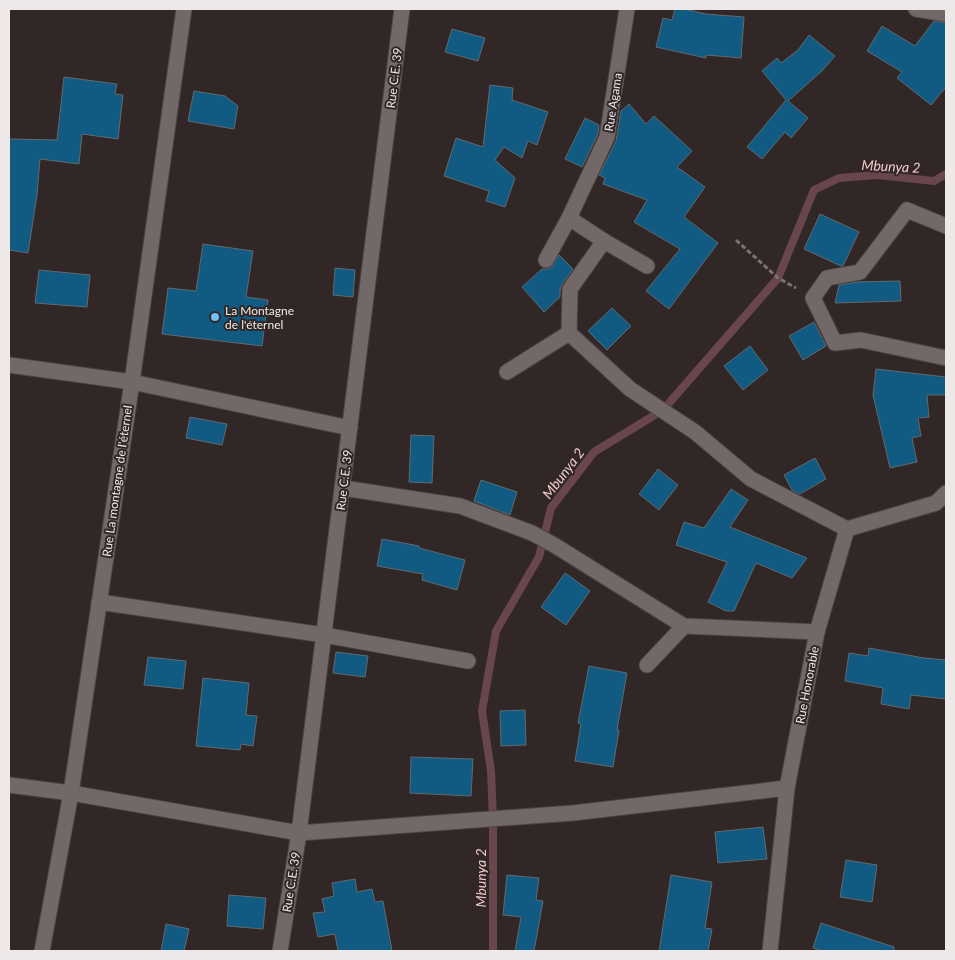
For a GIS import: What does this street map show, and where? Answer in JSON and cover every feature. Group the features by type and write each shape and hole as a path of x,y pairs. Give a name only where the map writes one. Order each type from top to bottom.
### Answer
{"street":[{"name":"Rue La montagne de l'éternel","path":"42,951 72,793 184,9"},
{"name":"Rue C.E. 39","path":"280,951 299,833 402,9"},
{"name":"Rue Agama","path":"546,260 569,218 608,137 627,9"},
{"path":"916,9 946,14"},
{"path":"946,226 907,210 860,272 827,278 814,298 835,343 861,340 946,358"},
{"path":"569,218 647,266"},
{"path":"604,241 570,288 569,333 630,389 695,432 751,479 847,529 936,503 946,493"},
{"path":"507,372 569,333"},
{"path":"9,365 132,382 350,428"},
{"path":"343,488 460,506 532,534 554,545 684,626 817,632"},
{"name":"Rue Honorable","path":"770,951 787,788 817,632 847,529"},
{"path":"99,602 324,635 468,661"},
{"path":"647,665 684,626"},
{"path":"9,786 72,793 299,833 573,813 787,788"}],"path":[{"path":"736,240 778,278 814,298"}],"building":[{"path":"675,9 744,17 741,58 706,55 706,58 656,47 663,18 672,20"},
{"path":"934,21 946,23 946,87 931,105 897,78 902,72 867,51 882,26 915,46"},
{"path":"452,29 485,38 478,61 445,52"},
{"path":"809,35 835,56 822,71 788,101 808,118 791,138 785,132 762,159 747,147 786,100 762,71 777,58 781,63 798,50"},
{"path":"64,77 117,84 115,94 123,95 118,139 82,134 79,164 40,159 37,195 28,253 9,250 9,139 57,140"},
{"path":"490,85 513,88 512,100 548,112 537,145 528,141 522,158 504,147 495,160 515,178 505,207 486,201 489,191 444,176 456,138 483,147"},
{"path":"194,91 225,96 238,106 234,129 188,121"},
{"path":"629,104 646,124 654,116 692,151 677,167 705,187 684,217 718,243 669,309 646,291 680,249 634,222 647,200 603,184 605,178 599,175 616,141 621,111"},
{"path":"585,118 599,125 598,134 582,167 565,159"},
{"path":"820,214 859,232 843,266 804,249"},
{"name":"La Montagne de l'éternel","path":"203,244 253,251 246,297 268,300 262,346 162,334 168,288 196,291"},
{"path":"559,255 573,269 562,284 560,297 544,312 522,287 542,269 551,268"},
{"path":"335,268 355,270 353,297 333,295"},
{"path":"39,270 90,275 87,307 35,303"},
{"path":"900,281 901,301 835,303 839,285 857,282"},
{"path":"612,308 631,326 607,350 588,331"},
{"path":"814,322 826,346 803,360 789,336"},
{"path":"750,346 768,370 743,390 724,366"},
{"path":"876,369 946,377 946,395 927,395 929,417 918,418 921,436 912,438 917,462 890,468 873,395"},
{"path":"190,417 227,424 222,445 186,438"},
{"path":"411,435 434,436 432,483 409,482"},
{"path":"815,458 826,479 800,494 792,490 784,475"},
{"path":"658,469 678,485 659,510 639,494"},
{"path":"481,480 517,492 510,515 474,501"},
{"path":"731,489 748,500 730,527 807,558 792,578 756,563 734,611 726,611 708,602 727,562 676,545 684,522 704,528"},
{"path":"382,539 419,546 419,548 465,560 457,590 422,580 423,574 377,566"},
{"path":"565,573 590,591 566,625 541,607"},
{"path":"869,648 946,660 946,699 911,695 909,709 881,704 883,688 845,681 849,653 868,656"},
{"path":"336,652 368,656 365,677 333,673"},
{"path":"148,657 186,661 183,689 144,685"},
{"path":"589,666 627,673 613,767 575,761 581,724 578,723"},
{"path":"203,678 249,683 246,715 257,716 253,746 241,744 240,750 196,746"},
{"path":"525,710 526,745 501,746 500,711"},
{"path":"411,757 473,759 471,796 410,793"},
{"path":"763,827 767,859 718,863 715,832"},
{"path":"846,860 877,865 872,902 840,897"},
{"path":"507,875 539,878 536,900 543,901 534,951 515,951 521,917 503,915"},
{"path":"671,875 712,882 705,928 712,929 708,951 659,951"},
{"path":"355,879 357,892 372,889 375,902 383,901 392,951 338,951 335,934 318,937 313,913 325,912 322,899 334,896 332,883"},
{"path":"229,895 266,898 263,929 227,926"},
{"path":"821,923 894,947 894,951 824,951 813,948"},
{"path":"166,924 189,929 184,951 161,951"}],"waterway":[{"name":"Mbunya 2","path":"493,951 491,771 482,711 496,631 539,557 551,508 594,452 663,410 778,278 814,190 839,178 877,175 934,181 946,174"}],"place":[{"name":"La Montagne de l'éternel","path":"215,317"}]}
